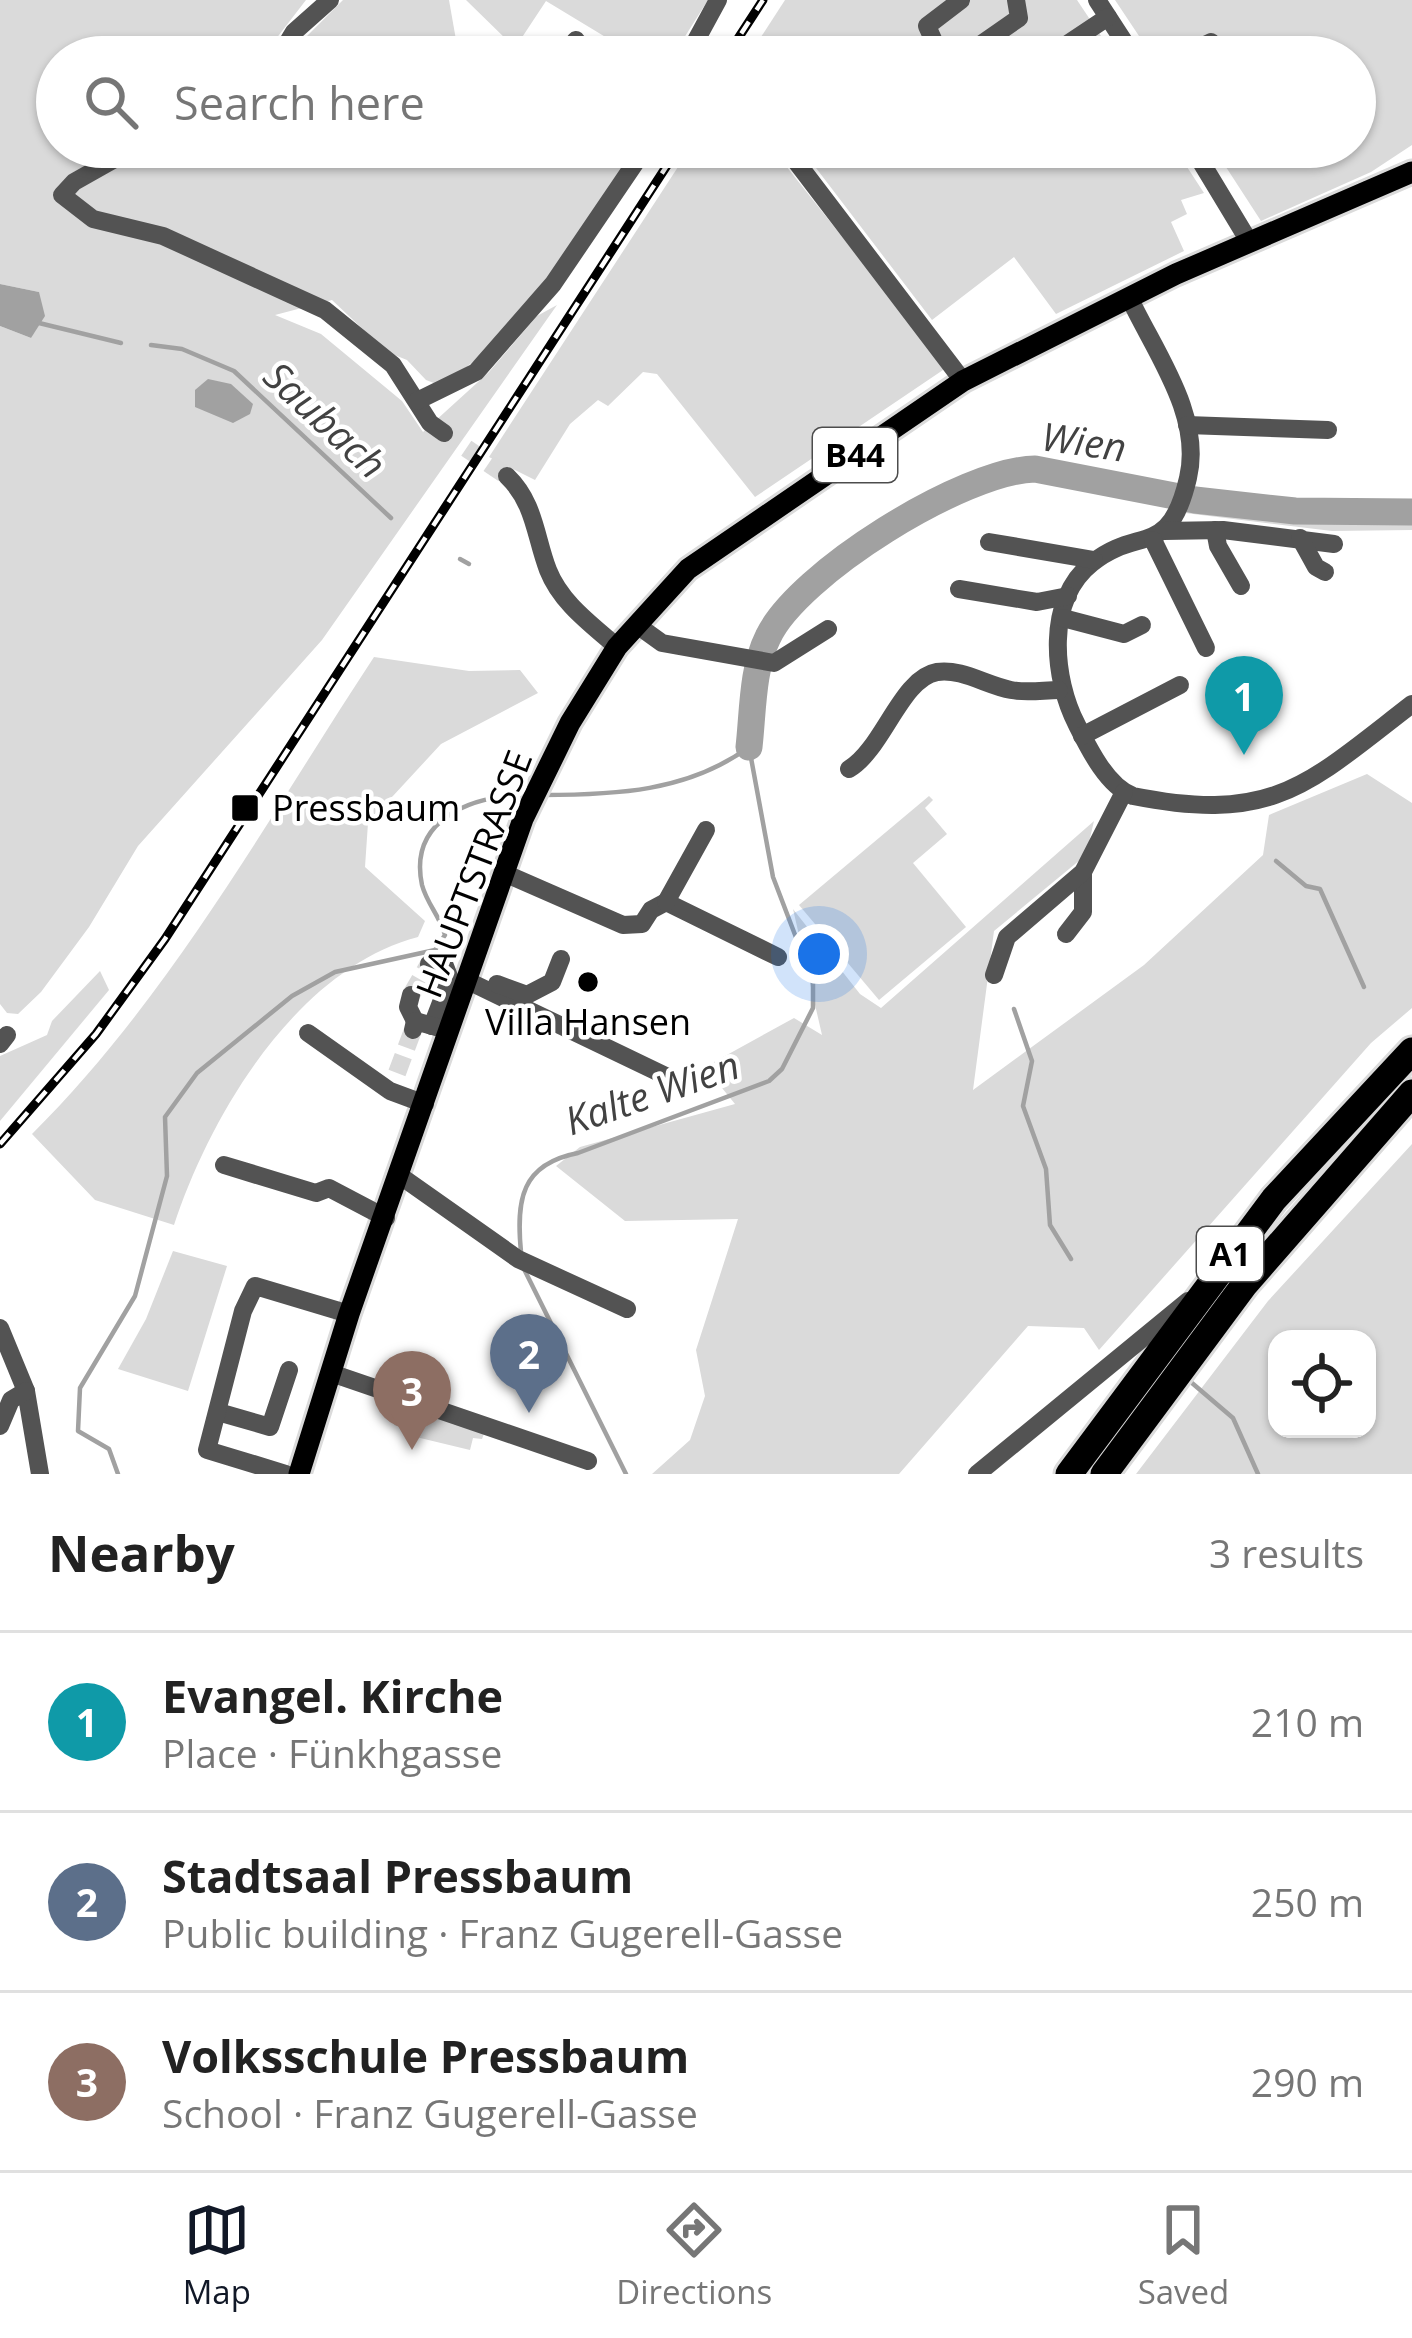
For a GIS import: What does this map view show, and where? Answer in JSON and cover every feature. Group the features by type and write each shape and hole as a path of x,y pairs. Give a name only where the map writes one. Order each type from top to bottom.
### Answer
{"highway":[{"name":"A1","path":"1069,1474 1274,1199 1412,1052"},
{"name":"A1","path":"1105,1474 1245,1283 1412,1093"}],"main road":[{"name":"HAUPTSTRASSE","path":"299,1474 349,1314 424,1104 428,1027 469,977 541,777 617,647 688,569 963,381 1129,297 1409,181"}],"street":[{"path":"292,36 330,0"},
{"path":"699,36 718,0"},
{"path":"932,36 927,26 961,0"},
{"path":"993,36 1019,18 1016,0"},
{"path":"1072,36 1102,9 1120,36"},
{"path":"99,168 62,195 92,219 163,236 325,310 393,365 430,423 444,433"},
{"path":"417,401 476,372 553,284 632,168"},
{"path":"801,168 963,381"},
{"path":"1205,168 1250,243"},
{"path":"1129,297 1187,425 1188,480 1164,529 1206,648"},
{"path":"1187,425 1328,430"},
{"path":"507,476 532,511 549,572 564,599 617,647"},
{"path":"1334,544 1164,529 1094,560 1069,596 1063,618 1059,690 1082,736 1124,792 1214,804 1279,798 1315,779 1412,704"},
{"path":"1215,530 1218,546 1241,586"},
{"path":"1300,538 1316,567 1325,572"},
{"path":"989,542 1094,560"},
{"path":"959,589 1037,602 1069,596"},
{"path":"1063,618 1124,634 1142,625"},
{"path":"637,625 662,644 774,663 828,629"},
{"path":"849,770 865,760 911,689 931,673 948,671 1010,690 1059,690"},
{"path":"1082,736 1180,685"},
{"path":"994,976 1006,937 1083,872 1124,792"},
{"path":"504,873 623,925 642,924 651,910 666,902 706,830"},
{"path":"1066,934 1083,912 1083,872"},
{"path":"666,902 778,957"},
{"path":"469,977 527,995 552,982 561,959"},
{"path":"412,995 408,1007 428,1027 450,979 443,961 429,964"},
{"path":"469,977 670,1078"},
{"path":"308,1034 424,1104"},
{"path":"224,1166 316,1193 329,1188 386,1218"},
{"path":"399,1175 527,1263 627,1309"},
{"path":"286,1474 207,1450 243,1311 255,1286 349,1314"},
{"path":"977,1474 1206,1287"},
{"path":"0,1328 26,1391 40,1474"},
{"path":"218,1412 270,1426 289,1370"},
{"path":"331,1373 588,1461"},
{"path":"0,1426 11,1400 26,1391"}],"shaded area":[{"path":"0,0 306,0 278,36 36,36 36,168 623,168 525,310 499,339 439,385 426,380 407,360 387,352 332,300 275,315 321,334 402,401 423,432 489,372 537,316 557,305 322,640 138,846 89,927 41,992 18,1014 7,1013 0,1004 0,326 31,338 39,292 0,284"},
{"path":"343,0 449,0 455,36 307,36"},
{"path":"466,0 708,0 685,36 604,36 546,1 523,36 503,36"},
{"path":"785,0 1077,0 1101,36 762,36"},
{"path":"1115,0 1412,0 1412,145 1371,172 1261,221 1227,168 1376,168 1376,36 1139,36"},
{"path":"677,168 788,168 946,368 755,497 657,374 643,372 608,406 598,400 570,424 535,480 489,457"},
{"path":"816,168 1188,168 1204,193 1181,200 1187,214 1171,222 1184,251 1056,314 1014,257 932,320"},
{"path":"0,284 39,292 45,316 31,338 0,326"},
{"path":"208,379 231,384 253,404 250,414 233,423 195,407 195,390"},
{"path":"1190,491 1340,504 1412,499 1412,530 1332,531 1185,513"},
{"path":"374,657 469,671 520,670 538,693 441,744 368,823 365,867 425,921 418,937 374,954 334,980 264,1051 211,1137 174,1225 95,1200 32,1134 82,1081 173,965"},
{"path":"1367,774 1412,803 1412,1008 1371,1043 1099,1350 1084,1328 1028,1326 899,1474 652,1474 690,1440 705,1396 696,1350 738,1219 625,1221 556,1166 580,1147 735,1104 705,1067 794,1018 822,1035 793,909 860,994 881,1008 1094,821 1086,855 994,931 973,1090 1144,965 1263,855 1269,815"},
{"path":"929,796 933,800 925,808 947,834 913,863 966,927 879,1000 799,905"},
{"path":"100,971 109,990 0,1121 0,1056 47,1035 52,1021"},
{"path":"1412,1144 1412,1474 1136,1474 1268,1301"},
{"path":"173,1251 227,1266 188,1391 118,1369 146,1319"},
{"path":"402,1402 485,1431 482,1439 473,1438 470,1450 416,1437 417,1432 394,1425"}],"waterway":[{"name":"Saubach","path":"39,323 121,343"},
{"name":"Saubach","path":"151,345 182,349 234,371 391,518"},
{"name":"Wien","path":"749,747 759,663 768,637 785,612 847,556 967,487 1035,469 1195,500 1295,511 1412,512"},
{"name":"Saubach","path":"460,559 469,564"},
{"name":"Kalte Wien","path":"521,1252 522,1201 526,1187 544,1166 769,1081 782,1069 813,1008 813,982 773,877 749,747 676,782 623,792 542,795"},
{"path":"118,1474 109,1449 78,1431 80,1388 135,1296 167,1176 165,1117 197,1073 292,996 335,972 435,950 445,935 422,885 420,862 425,843 434,828 465,807 525,795"},
{"path":"1276,861 1306,886 1320,889 1364,987"},
{"path":"1014,1009 1032,1061 1023,1106 1046,1169 1050,1225 1071,1259"},
{"name":"Kalte Wien","path":"524,1269 626,1474"},
{"path":"1192,1383 1233,1418 1258,1474"}],"tunnel":[{"path":"444,433 507,476"},
{"path":"411,995 429,964"},
{"path":"397,1073 413,1030"}],"railway":[{"path":"740,36 763,0"},
{"path":"0,1144 96,1034 165,939 665,168"}],"place":[{"name":"Evangel. Kirche","path":"1244,755"},
{"name":"Pressbaum","path":"245,808"},
{"name":"Villa Hansen","path":"588,982"},
{"name":"Stadtsaal Pressbaum","path":"529,1413"},
{"name":"Volksschule Pressbaum","path":"412,1450"}]}
